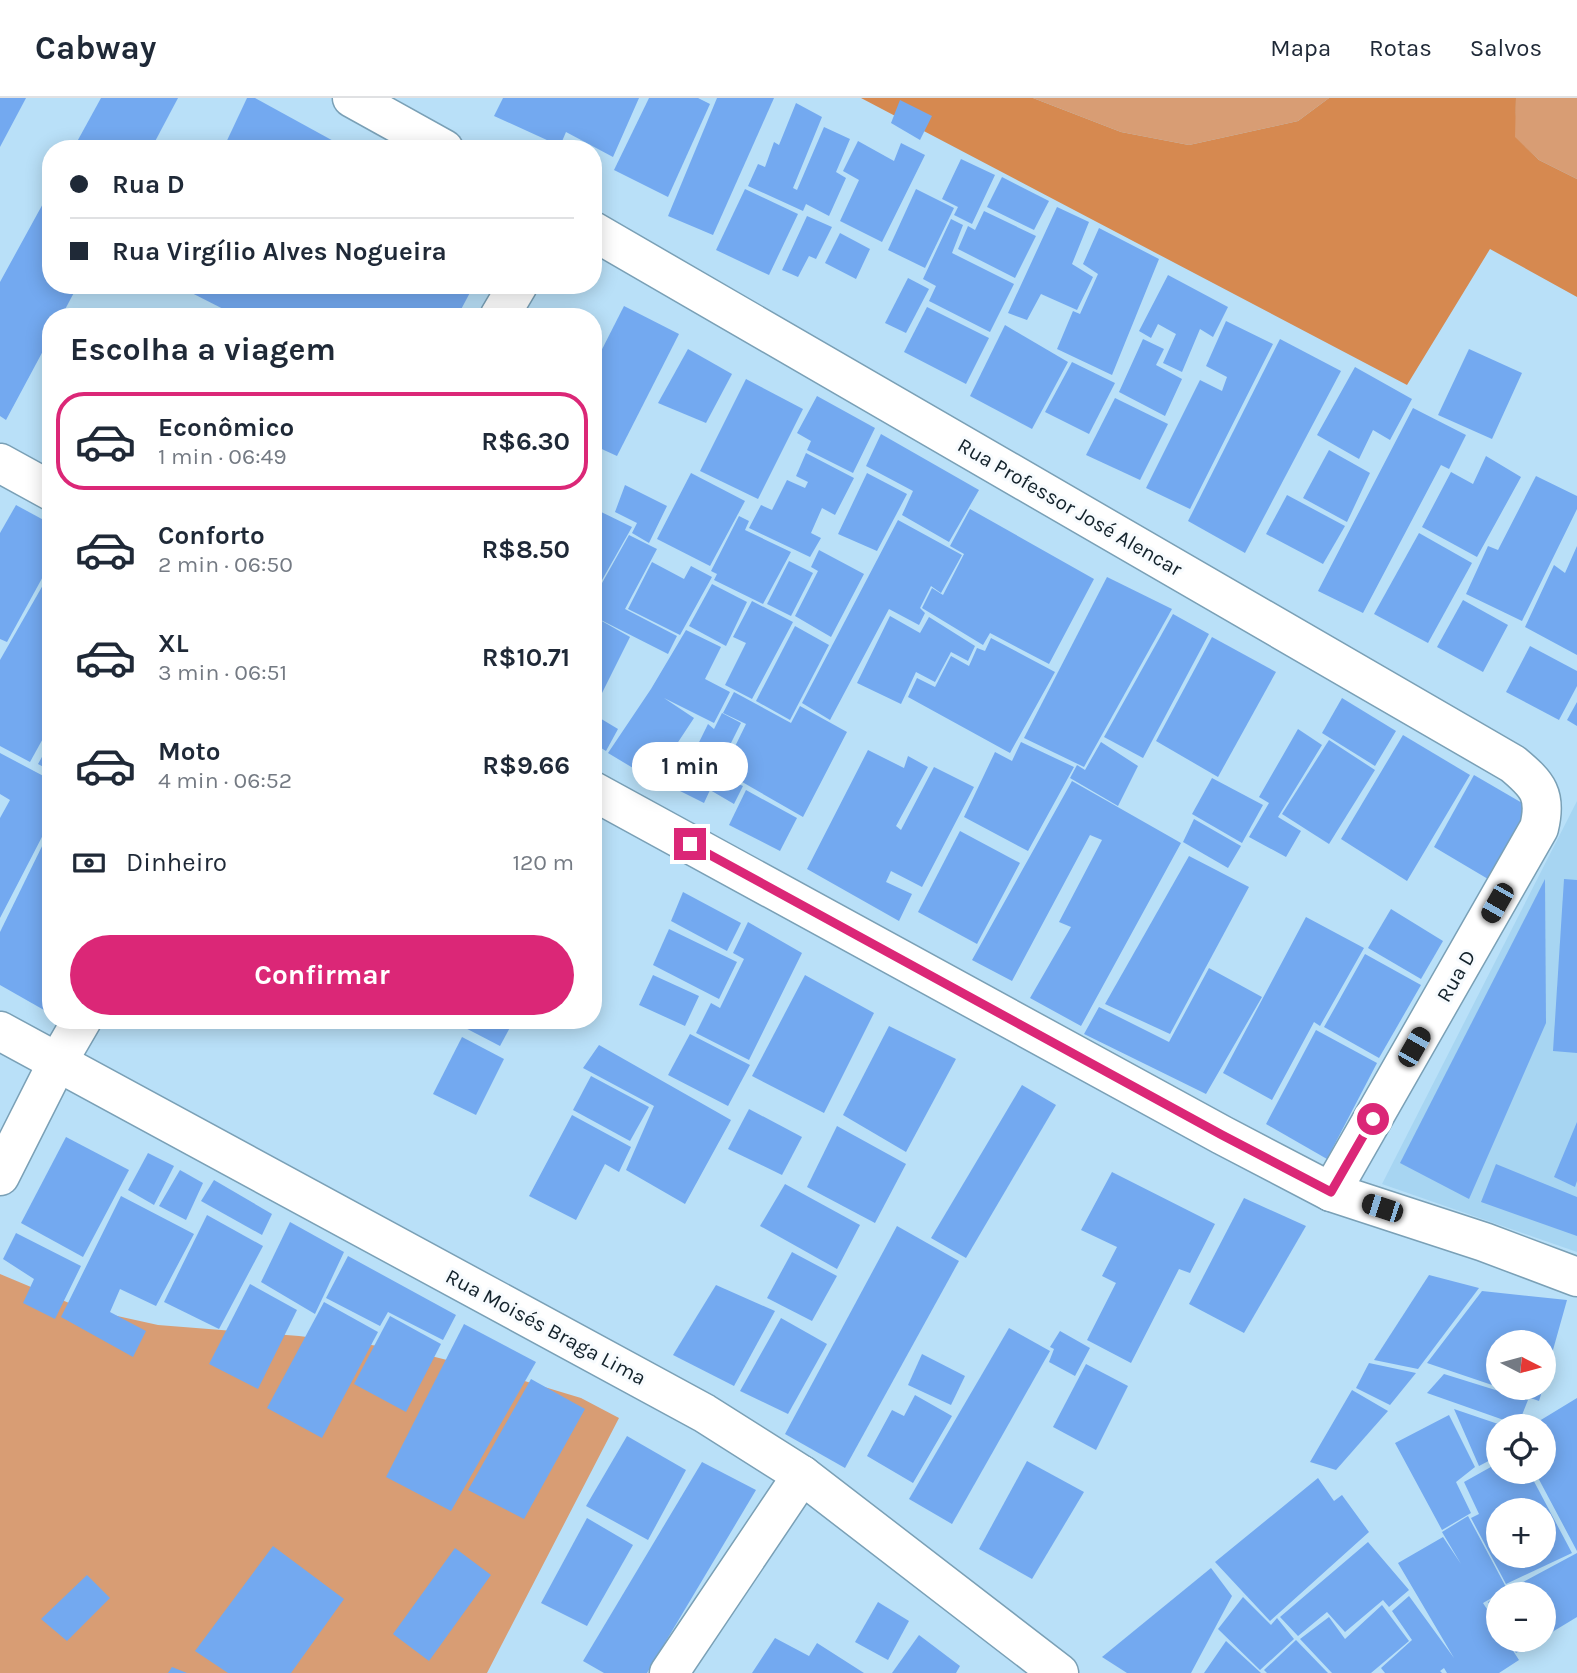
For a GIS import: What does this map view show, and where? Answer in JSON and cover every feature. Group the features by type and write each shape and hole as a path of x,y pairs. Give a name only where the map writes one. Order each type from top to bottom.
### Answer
{"street":[{"path":"352,98 428,140"},
{"name":"Rua Professor José Alencar","path":"602,237 1513,764 1540,792"},
{"path":"0,463 42,486"},
{"name":"Rua D","path":"1331,1192 1539,828 1544,810 1540,792"},
{"path":"602,796 1331,1192 1484,1242 1577,1277"},
{"path":"0,1176 77,1029"},
{"name":"Rua Moisés Braga Lima","path":"0,1031 704,1413 802,1475 1059,1673"},
{"path":"669,1673 802,1475"}],"shaded area":[{"path":"861,98 1033,98 1121,132 1189,145 1298,121 1329,98 1516,98 1515,137 1539,160 1577,179 1577,297 1490,249 1407,385"},
{"path":"1033,98 1329,98 1298,121 1189,145 1121,132"},
{"path":"1516,98 1577,98 1577,179 1539,160 1514,137"},
{"path":"1577,801 1577,1252 1382,1184"},
{"path":"0,1274 81,1308 158,1325 299,1336 403,1349 495,1372 581,1398 619,1418 487,1673 0,1673"}],"building":[{"path":"0,98 26,98 0,147"},
{"path":"101,98 178,98 156,140 78,140"},
{"path":"247,98 255,98 332,140 227,140"},
{"path":"503,98 639,98 613,157 602,151 602,140 581,140 566,132 563,140 547,140 494,116"},
{"path":"649,98 698,98 710,104 668,197 614,170"},
{"path":"717,98 774,98 713,235 668,216"},
{"path":"900,100 932,116 920,140 891,123"},
{"path":"796,103 822,117 793,188 797,190 824,127 850,139 836,172 846,178 829,216 806,204 803,211 748,186 758,164 765,167 774,142 779,145"},
{"path":"858,141 894,161 901,143 925,155 882,242 840,221 859,180 843,171"},
{"path":"961,159 995,175 972,224 954,215 958,207 942,199"},
{"path":"1002,177 1049,201 1034,230 987,207"},
{"path":"745,189 798,214 769,275 716,250"},
{"path":"916,189 954,208 925,268 888,250"},
{"path":"42,205 42,294 73,294 66,308 42,308 42,353 6,420 0,416 0,282"},
{"path":"1057,207 1089,222 1072,264 1093,277 1077,310 1041,294 1027,320 1008,313"},
{"path":"984,211 1036,236 1015,278 958,249 968,226 975,230"},
{"path":"807,216 832,227 816,259 809,256 798,277 782,270"},
{"path":"951,219 963,225 952,253 1014,284 990,332 929,301 936,286 923,279"},
{"path":"1099,228 1159,259 1112,375 1057,349 1073,311 1080,314 1098,274 1083,264"},
{"path":"840,233 870,249 856,279 825,263"},
{"path":"1168,275 1228,307 1213,337 1200,329 1182,372 1163,363 1176,334 1158,324 1151,338 1139,331"},
{"path":"908,278 929,289 906,333 885,323"},
{"path":"194,294 469,294 462,308 221,308"},
{"path":"624,306 679,334 617,456 602,449 602,349"},
{"path":"927,307 989,338 966,384 904,352"},
{"path":"1226,321 1273,344 1190,509 1146,488 1200,380 1222,391 1227,377 1206,366"},
{"path":"1005,325 1068,362 1032,429 970,396"},
{"path":"1143,339 1164,349 1156,365 1182,379 1165,416 1119,392"},
{"path":"1280,339 1341,371 1245,553 1188,521"},
{"path":"688,349 732,374 706,423 658,403"},
{"path":"1469,349 1522,373 1492,439 1438,415"},
{"path":"1072,362 1115,383 1089,434 1045,412"},
{"path":"1355,367 1412,399 1390,440 1373,430 1359,459 1317,435"},
{"path":"746,379 803,409 758,499 700,471"},
{"path":"817,396 875,428 853,473 807,450 811,441 797,433"},
{"path":"1115,398 1168,424 1140,480 1086,455"},
{"path":"1413,408 1466,435 1449,469 1441,465 1363,613 1318,591"},
{"path":"881,434 979,490 949,542 902,515 913,491 866,466"},
{"path":"1329,450 1370,473 1347,522 1303,498"},
{"path":"806,453 854,478 835,515 822,508 811,533 821,538 810,557 749,528 761,505 772,510 787,480 805,488 808,482 796,476"},
{"path":"1486,456 1521,477 1477,557 1422,527 1451,472 1473,484"},
{"path":"691,473 745,501 710,566 657,539"},
{"path":"867,473 907,494 877,551 838,534"},
{"path":"1536,476 1577,496 1577,509 1522,621 1466,594 1488,546 1498,550"},
{"path":"625,485 667,506 649,543 632,533 637,523 615,512"},
{"path":"1287,495 1345,526 1323,564 1266,534"},
{"path":"16,505 42,519 42,578 7,642 0,639 0,533"},
{"path":"970,509 1094,579 1049,664 990,633 983,645 922,608 932,588 943,595 964,554 950,546"},
{"path":"602,512 632,527 602,580"},
{"path":"739,516 749,521 745,530 791,552 763,604 714,580 717,574 711,571"},
{"path":"898,520 962,555 941,593 931,586 920,608 925,613 919,625 889,609 830,720 802,703"},
{"path":"1419,533 1472,563 1428,643 1374,614"},
{"path":"629,535 657,549 625,609 677,636 668,654 602,621 602,583"},
{"path":"1577,546 1577,655 1525,627 1554,565 1565,573"},
{"path":"819,550 864,574 831,637 795,616 818,571 811,567"},
{"path":"789,561 813,573 791,616 767,604"},
{"path":"652,562 684,579 691,566 712,577 680,635 628,609"},
{"path":"1107,577 1172,609 1084,767 1024,738"},
{"path":"712,584 747,602 726,646 689,626"},
{"path":"42,587 42,740 30,762 0,746 0,660"},
{"path":"1463,600 1508,625 1483,672 1437,647"},
{"path":"752,601 793,622 752,699 725,685 746,643 733,637"},
{"path":"1173,614 1209,634 1143,758 1104,737"},
{"path":"890,616 920,633 929,617 975,646 968,661 951,652 935,682 916,672 901,704 857,683"},
{"path":"602,621 630,637 602,693"},
{"path":"795,626 829,645 790,720 756,701"},
{"path":"686,630 721,647 705,679 730,692 714,723 664,698 694,718 653,780 608,753"},
{"path":"1212,637 1276,672 1218,777 1156,741"},
{"path":"991,638 1055,672 1010,753 908,697 917,678 935,687 951,656 969,666 977,648 985,651"},
{"path":"1530,646 1577,671 1577,686 1559,720 1506,692"},
{"path":"734,692 791,723 800,706 847,732 803,817 723,771 746,724 723,713"},
{"path":"1342,698 1396,731 1375,766 1322,733"},
{"path":"1577,702 1577,726 1567,720"},
{"path":"722,713 741,723 716,773 743,786 734,804 710,790 704,803 676,789 708,724 714,729"},
{"path":"602,719 618,729 606,751 602,749"},
{"path":"1298,729 1322,745 1278,817 1301,831 1286,857 1249,837 1269,803 1259,797"},
{"path":"1403,735 1470,775 1407,881 1341,839"},
{"path":"1329,740 1375,770 1329,844 1282,814"},
{"path":"1021,742 1074,767 1028,851 964,817 995,752 1012,761"},
{"path":"1101,742 1138,766 1118,806 1070,778 1077,765 1085,770"},
{"path":"868,750 904,768 908,756 928,767 896,826 901,830 934,767 974,787 922,887 891,871 886,882 912,894 899,921 807,869"},
{"path":"0,753 42,775 42,837 0,918 0,818 10,800 0,794"},
{"path":"1474,775 1529,807 1488,879 1434,847"},
{"path":"1212,778 1263,805 1242,843 1192,814"},
{"path":"1072,781 1181,843 1081,1026 1030,998 1071,927 1059,922 1102,840 1090,835 1012,981 972,960"},
{"path":"746,790 797,818 780,851 729,825"},
{"path":"1194,819 1241,846 1228,868 1183,842"},
{"path":"960,831 1020,863 977,944 918,912"},
{"path":"42,846 42,1009 0,985 0,932"},
{"path":"1189,856 1249,887 1170,1034 1105,1004"},
{"path":"1545,879 1546,1023 1469,1199 1400,1163"},
{"path":"1564,879 1577,880 1577,1053 1553,1051"},
{"path":"683,892 741,923 727,951 671,921"},
{"path":"1391,909 1443,941 1421,979 1368,948"},
{"path":"1306,917 1364,948 1320,1026 1314,1022 1272,1100 1223,1073"},
{"path":"748,922 802,953 749,1060 696,1033 711,1003 720,1008 744,959 733,953"},
{"path":"669,929 737,962 719,999 653,965"},
{"path":"1365,954 1421,985 1379,1058 1324,1027"},
{"path":"1209,968 1262,997 1206,1094 1084,1034 1099,1007 1169,1042"},
{"path":"653,975 699,996 685,1026 639,1005"},
{"path":"805,975 874,1013 824,1113 752,1076"},
{"path":"889,1026 956,1059 906,1152 843,1115"},
{"path":"467,1029 509,1029 500,1046"},
{"path":"1316,1030 1377,1063 1327,1159 1266,1124"},
{"path":"690,1034 750,1065 728,1106 668,1075"},
{"path":"462,1037 504,1059 476,1115 433,1094"},
{"path":"599,1045 731,1120 685,1204 626,1170 654,1106 583,1068"},
{"path":"591,1076 649,1107 630,1141 573,1110"},
{"path":"1022,1085 1056,1105 966,1258 931,1238"},
{"path":"749,1109 802,1137 782,1175 728,1149"},
{"path":"572,1115 631,1147 619,1172 605,1164 576,1220 529,1196"},
{"path":"1577,1122 1577,1181 1575,1187 1554,1177"},
{"path":"837,1126 906,1164 875,1223 807,1187"},
{"path":"66,1137 129,1170 83,1257 21,1223"},
{"path":"148,1153 174,1166 154,1205 128,1190"},
{"path":"1496,1164 1577,1197 1577,1236 1481,1202"},
{"path":"180,1170 203,1183 186,1220 159,1206"},
{"path":"1112,1172 1215,1224 1190,1273 1179,1269 1131,1363 1087,1340 1116,1283 1102,1276 1117,1247 1081,1230"},
{"path":"214,1180 272,1214 262,1235 201,1201"},
{"path":"785,1184 860,1225 837,1269 760,1226"},
{"path":"121,1196 194,1234 156,1306 120,1289 110,1312 146,1331 133,1357 61,1317"},
{"path":"1244,1198 1306,1226 1244,1333 1189,1304"},
{"path":"207,1215 263,1246 219,1329 164,1302"},
{"path":"290,1222 344,1252 315,1314 261,1282"},
{"path":"897,1226 959,1261 845,1468 785,1434"},
{"path":"16,1233 81,1266 55,1319 23,1303 34,1279 3,1259"},
{"path":"792,1252 837,1276 812,1321 767,1298"},
{"path":"348,1256 456,1315 443,1340 388,1312 380,1326 326,1298"},
{"path":"1429,1275 1479,1288 1418,1369 1374,1360"},
{"path":"250,1284 297,1310 258,1389 209,1364"},
{"path":"716,1285 775,1311 734,1386 673,1355"},
{"path":"1482,1291 1567,1300 1556,1339 1556,1330 1486,1330 1486,1383 1427,1363"},
{"path":"324,1302 378,1332 322,1438 267,1408"},
{"path":"390,1316 441,1344 406,1412 354,1384"},
{"path":"781,1318 827,1344 788,1414 740,1391"},
{"path":"464,1324 536,1362 451,1511 386,1477"},
{"path":"1009,1328 1050,1351 952,1524 909,1499"},
{"path":"1060,1331 1090,1348 1075,1376 1049,1362 1054,1349 1050,1347"},
{"path":"922,1354 965,1376 951,1405 908,1385"},
{"path":"1369,1363 1416,1373 1390,1405 1356,1388"},
{"path":"1086,1364 1128,1386 1096,1450 1053,1427"},
{"path":"1444,1374 1486,1387 1486,1400 1528,1400 1522,1414 1487,1414 1427,1393"},
{"path":"531,1379 585,1409 524,1519 468,1490"},
{"path":"1352,1390 1388,1411 1336,1470 1310,1462"},
{"path":"915,1395 952,1416 913,1483 867,1456 892,1410 904,1416"},
{"path":"1577,1398 1577,1551 1556,1512 1556,1498 1549,1498 1541,1484 1556,1484 1556,1414 1551,1414"},
{"path":"1454,1409 1486,1420 1486,1462 1479,1466"},
{"path":"1449,1415 1475,1467 1456,1482 1471,1513 1442,1530 1395,1443"},
{"path":"627,1436 686,1470 648,1540 586,1506"},
{"path":"1027,1461 1084,1492 1032,1579 979,1549"},
{"path":"702,1462 756,1490 647,1673 604,1673 583,1661"},
{"path":"1486,1470 1486,1484 1535,1484 1543,1498 1486,1498 1486,1546 1471,1518 1479,1514 1464,1482"},
{"path":"1318,1478 1334,1501 1342,1495 1369,1532 1270,1621 1215,1562"},
{"path":"1468,1516 1486,1550 1486,1568 1496,1568 1503,1582 1486,1582 1486,1601 1483,1603 1486,1608 1486,1652 1514,1652 1519,1660 1499,1673 1447,1673 1444,1668 1440,1671 1442,1673 1385,1673 1381,1668 1412,1640 1392,1611 1409,1596 1454,1658 1398,1563 1443,1537 1461,1564 1442,1532"},
{"path":"587,1518 633,1545 587,1626 541,1603"},
{"path":"1556,1523 1572,1553 1556,1561"},
{"path":"1368,1542 1409,1590 1389,1607 1383,1600 1345,1632 1327,1612 1298,1636 1280,1617"},
{"path":"273,1546 344,1599 291,1673 228,1673 195,1651"},
{"path":"455,1548 491,1575 429,1661 393,1634"},
{"path":"1577,1553 1577,1617 1556,1630 1556,1582 1523,1582 1549,1568 1556,1568 1556,1564"},
{"path":"1211,1568 1232,1596 1191,1673 1127,1673 1102,1657"},
{"path":"1498,1568 1540,1568 1510,1582 1505,1582"},
{"path":"87,1575 110,1598 67,1641 41,1619"},
{"path":"1243,1597 1271,1625 1277,1618 1294,1639 1260,1670 1218,1629"},
{"path":"878,1602 909,1621 888,1660 855,1642"},
{"path":"1382,1605 1409,1641 1371,1673 1332,1673 1300,1639 1329,1617 1345,1639"},
{"path":"919,1635 960,1666 956,1673 892,1673"},
{"path":"775,1638 809,1656 817,1643 864,1673 752,1673"},
{"path":"1296,1640 1328,1673 1267,1673 1264,1670"},
{"path":"1226,1641 1261,1673 1204,1673"},
{"path":"172,1667 187,1673 168,1673"}],"route":[{"path":"690,844 1331,1192 1373,1119"}]}
